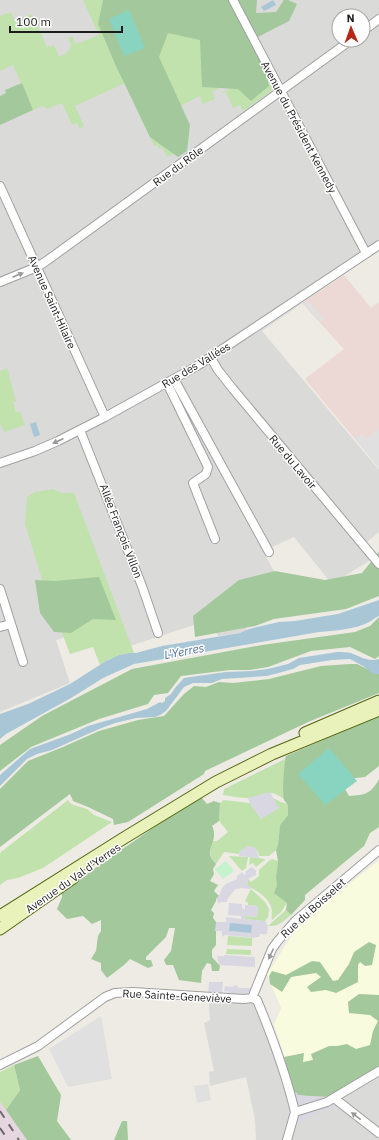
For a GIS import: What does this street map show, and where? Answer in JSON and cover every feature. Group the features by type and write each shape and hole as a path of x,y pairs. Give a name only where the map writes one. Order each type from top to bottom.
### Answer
{"main road":[{"name":"Avenue du Val d'Yerres","path":"272,754 300,736 379,701"},
{"name":"Avenue du Val d'Yerres","path":"0,916 216,782 272,754 379,710"},
{"name":"Avenue du Val d'Yerres","path":"0,929 124,843 145,826"}],"street":[{"name":"Avenue du Président Kennedy","path":"232,0 366,253"},
{"name":"Rue du Rôle","path":"0,282 37,267 340,48"},
{"name":"Avenue Saint-Hilaire","path":"0,186 105,417"},
{"name":"Rue des Vallées","path":"0,463 35,451 80,430 211,358 379,244"},
{"name":"Rue du Lavoir","path":"211,358 222,377 379,564"},
{"path":"170,381 208,467 206,474 193,483 216,539"},
{"path":"170,381 269,552"},
{"name":"Allée François Villon","path":"80,430 142,586 158,633"},
{"path":"0,589 23,662"},
{"path":"0,627 11,624"},
{"name":"Rue du Boisselet","path":"252,998 277,942 295,921 379,850"},
{"name":"Rue Sainte-Geneviève","path":"0,1065 32,1049 105,997 115,993 133,992 244,999 252,998"},
{"path":"252,998 257,1000 272,1036 295,1112 287,1140"},
{"path":"295,1112 322,1104 379,1071"},
{"path":"334,1098 379,1133"}],"shaded area":[{"path":"0,0 379,0 379,250 262,331 379,470 379,532 367,542 369,561 332,584 294,537 263,551 282,586 244,619 247,630 240,633 218,636 204,602 209,620 130,646 119,621 56,640 70,683 0,712"},
{"path":"344,275 371,308 379,302 379,468 305,379 344,349 302,303"},
{"path":"308,301 324,319 321,321 304,304"},
{"path":"378,429 379,468 355,439 362,434 366,439"},
{"path":"270,792 279,808 261,819 248,798"},
{"path":"248,846 256,849 259,858 239,856 240,851"},
{"path":"379,860 379,1057 296,1092 274,1025 281,1008 267,974 299,924"},
{"path":"252,867 256,871 256,875 248,879 247,886 252,887 251,889 236,889 227,902 221,902 219,904 216,899 222,888 226,884 237,879 237,876 242,872 245,876 246,871"},
{"path":"229,903 242,904 243,909 245,909 245,905 258,906 257,917 245,916 245,919 265,921 268,926 267,934 260,934 259,937 255,938 225,935 222,937 222,931 215,931 216,922 226,922 226,917 241,919 241,916 228,915","holes":["251,925 251,933 229,931"]},
{"path":"217,956 255,957 255,967 219,965"},
{"path":"209,982 223,982 222,993 232,992 224,991 225,986 233,987 234,985 238,986 238,988 250,988 253,990 245,995 208,995"},
{"path":"255,1001 269,1033 286,1092 339,1099 379,1076 379,1140 256,1140 255,1120 246,1077 210,1086 209,1072 214,1071 204,1023 210,1020 209,1003"},
{"path":"101,1016 112,1079 68,1087 49,1049"},
{"path":"208,1084 211,1100 197,1103 194,1086"},
{"path":"296,1092 298,1095 326,1098 335,1105 330,1111 322,1111 296,1125 288,1122 290,1112 285,1095"},
{"path":"0,1101 6,1110 27,1140 0,1140"}],"green space":[{"path":"83,0 226,0 271,86 271,91 243,111 240,105 233,108 226,92 222,92 231,89 218,87 218,89 212,92 215,99 203,104 200,96 180,106 180,144 172,155 167,157 162,147 159,149 157,145 154,146 125,83 75,106 84,126 80,129 77,123 72,125 62,103 48,109 42,106 33,110 13,65 0,71 0,16 11,12 15,21 32,14 47,47 54,45 59,57 66,53 69,49 71,44 68,38 72,36 76,44 99,35"},
{"path":"103,0 257,0 256,13 276,12 284,0 297,4 289,21 258,37 269,86 251,101 238,89 202,87 200,40 168,33 159,57 190,125 187,151 178,157 150,137 116,66 98,24"},
{"path":"129,10 145,48 124,56 109,19"},
{"path":"22,83 33,110 0,125 0,96 6,93 5,90"},
{"path":"7,368 16,401 13,402 16,412 20,412 25,425 4,432 0,423 0,371"},
{"path":"53,489 62,493 74,493 134,653 125,653 116,656 100,665 93,647 70,654 62,633 56,625 25,524 27,497 35,492"},
{"path":"379,552 379,596 346,609 274,619 255,626 195,637 193,616 239,580 275,571 325,580 362,573"},
{"path":"99,577 116,620 93,619 71,633 54,632 40,613 35,580 55,581"},
{"path":"379,617 379,656 375,659 350,647 311,651 268,667 181,676 168,693 154,695 148,704 99,719 31,747 0,771 0,745 42,716 132,669 262,645 355,632 370,626"},
{"path":"357,664 373,672 379,670 379,693 308,722 205,771 204,774 128,822 114,825 113,819 73,801 70,794 0,847 0,789 28,761 99,731 138,720 164,716 184,694 194,686 206,687 219,682 233,683 269,679 321,666"},
{"path":"379,716 379,766 365,777 346,779 344,787 349,796 359,795 370,791 379,779 379,827 370,833 364,846 305,895 305,900 291,915 286,910 287,903 274,893 277,886 276,877 278,861 276,850 280,825 288,815 288,805 284,800 283,791 286,756"},
{"path":"329,748 357,781 325,805 298,774"},
{"path":"285,759 284,799 279,795 270,793 248,798 223,795 224,789"},
{"path":"201,797 207,804 214,801 220,803 219,821 212,826 214,837 210,848 210,856 216,864 213,869 214,874 210,881 218,885 214,891 219,896 211,910 214,913 213,918 216,922 216,945 212,950 212,957 220,966 219,971 212,971 211,964 207,963 202,971 201,983 179,980 173,965 166,965 164,960 171,951 175,928 169,928 166,937 146,957 146,960 151,960 153,966 148,968 130,959 107,978 101,970 101,963 91,959 96,951 98,936 101,931 101,920 92,924 83,916 67,919 57,909 62,897 62,891 176,812"},
{"path":"273,798 288,804 288,815 280,825 276,850 269,856 259,856 254,847 240,851 239,854 224,852 216,864 211,856 210,850 212,841 217,841 228,832 219,821 220,803 223,800 250,803 261,819"},
{"path":"68,800 71,804 87,809 94,815 112,822 43,868 18,878 7,880 0,885 1,852"},
{"path":"229,856 248,857 246,868 242,871"},
{"path":"250,857 265,860 256,867 253,863 249,865"},
{"path":"272,859 278,861 276,877 279,896 287,903 281,912 272,920 272,909 268,900 247,886 248,879 251,882 259,876 259,870"},
{"path":"226,861 234,871 223,879 215,869"},
{"path":"251,889 265,902 269,909 268,917 265,921 244,919 245,916 257,917 258,906 248,905 245,901"},
{"path":"286,910 291,915 278,925 268,926"},
{"path":"228,936 252,938 252,946 227,945"},
{"path":"369,942 376,945 372,965 365,966 360,962 358,965 358,982 336,993 326,990 311,992 307,987 321,977 316,973 291,977 282,992 270,984 269,976 272,971 286,975 312,961 320,962 333,981 338,980 349,964 354,952"},
{"path":"227,949 251,950 251,955 226,954"},
{"path":"359,994 379,995 379,1067 342,1092 331,1094 329,1097 293,1095 284,1057 304,1053 303,1062 313,1060 311,1054 329,1046 347,1044 356,1049 370,1045 373,1031 378,1021 370,1015 349,1013 348,1002"},
{"path":"38,1056 61,1095 57,1121 71,1140 27,1140 6,1110 20,1090 14,1065"},
{"path":"14,1065 20,1090 6,1110 0,1102 0,1072"},
{"path":"122,1121 127,1121 128,1140 114,1140"}],"water":[{"path":"273,0 276,5 264,11 261,7"},
{"path":"36,422 40,435 34,437 30,424"},
{"name":"L'Yerres","path":"379,600 379,616 364,624 351,628 319,632 134,664 103,678 71,698 6,734 0,739 0,714 28,704 70,684 106,661 119,655 240,633 249,629 279,622 338,614"},
{"path":"337,652 351,653 368,659 379,659 379,674 373,674 363,666 350,659 300,665 293,669 267,676 222,679 212,683 193,683 184,687 166,711 160,715 155,717 136,718 115,723 52,750 37,754 27,759 0,786 0,775 30,749 88,726 147,709 160,702 162,703 184,678 226,672 268,669 288,664 299,658"},
{"path":"230,923 252,925 251,933 229,931"}],"railway":[{"path":"0,1111 19,1140"},
{"path":"0,1128 8,1140"}]}
